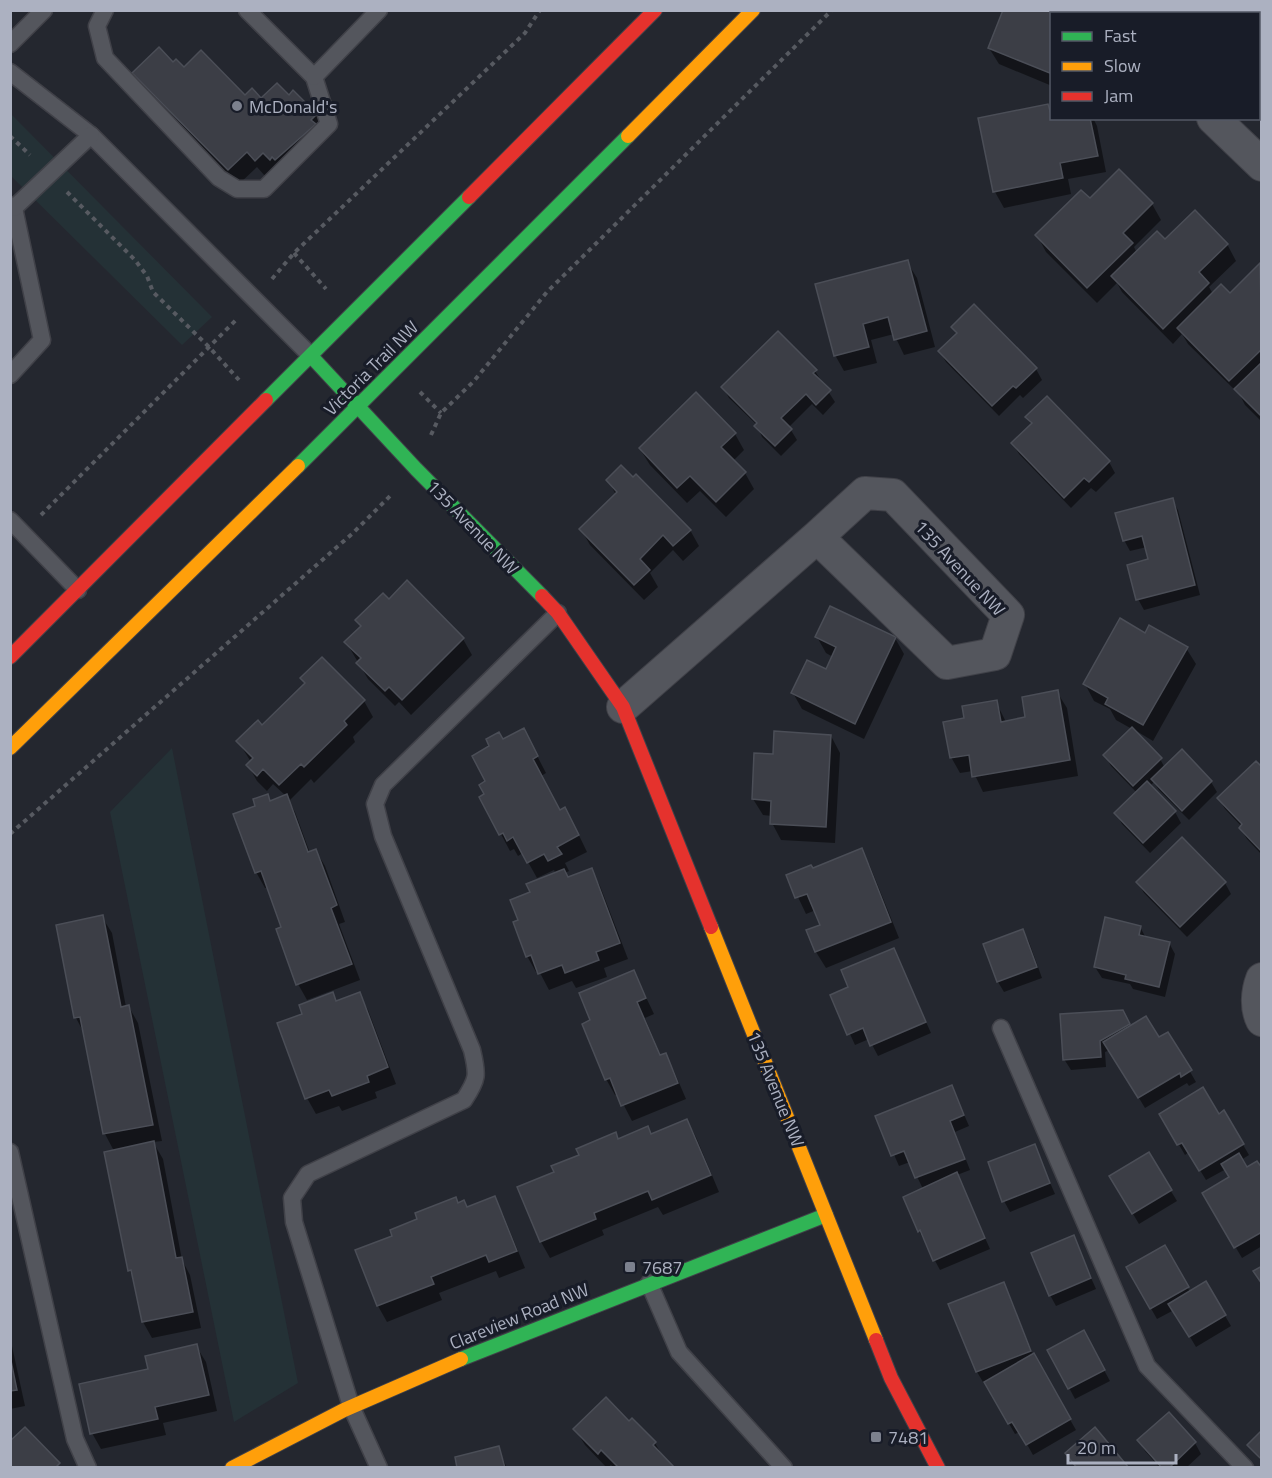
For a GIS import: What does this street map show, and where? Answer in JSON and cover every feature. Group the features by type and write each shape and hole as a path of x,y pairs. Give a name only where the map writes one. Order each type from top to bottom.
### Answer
{"main road":[{"path":"10,657 655,10"},
{"name":"Victoria Trail NW","path":"10,748 358,406 753,10"},
{"name":"135 Avenue NW","path":"311,356 424,477 558,613 623,706 891,1378 938,1467"},
{"name":"Clareview Road NW","path":"232,1467 351,1406 479,1351 826,1215"}],"street":[{"path":"1214,120 1262,165"},
{"name":"135 Avenue NW","path":"623,706 818,537 865,493 893,495 1008,615 995,654 948,663 818,537"},
{"path":"1260,983 1258,1012 1262,1020"}],"lane":[{"path":"10,44 44,10"},
{"path":"105,10 97,26 105,58 219,178 237,189 264,189 329,123 314,77 247,10"},
{"path":"314,77 379,10"},
{"path":"10,72 91,135 311,356"},
{"path":"10,375 42,340 12,207 91,135"},
{"path":"10,520 78,590"},
{"path":"380,1467 351,1406 294,1222 292,1198 308,1174 464,1100 475,1084 478,1072 472,1050 382,836 375,804 383,785 558,613"},
{"path":"1001,1028 1147,1366 1245,1467"},
{"path":"10,1152 75,1439 88,1467"},
{"path":"649,1283 679,1352 784,1467"}],"path":[{"path":"22,533 226,330 256,299 294,253 525,33 540,10"},
{"path":"10,136 135,260 147,276 153,292 209,347 262,406"}],"shaded area":[{"path":"10,113 212,317 182,345 11,176"},
{"path":"172,748 298,1383 234,1422 110,812"}],"building":[{"path":"1003,10 1078,10 1078,12 1050,12 1050,73 988,48"},
{"name":"McDonald's","path":"159,47 173,62 176,59 184,67 201,50 245,95 252,88 261,98 277,83 289,95 293,90 317,114 311,120 316,124 275,160 272,157 270,160 263,153 255,161 247,152 228,170 132,73"},
{"path":"1048,104 1050,120 1090,120 1098,156 1060,163 1063,178 993,192 978,118"},
{"path":"1119,169 1153,203 1123,233 1133,243 1087,288 1035,235 1081,190 1090,198"},
{"path":"1195,210 1228,244 1199,272 1209,283 1163,329 1111,276 1157,231 1165,239"},
{"path":"908,260 927,331 894,340 888,317 863,324 869,347 834,356 815,284"},
{"path":"1260,263 1262,349 1229,381 1177,328 1221,284 1230,293"},
{"path":"974,304 1037,368 992,406 938,351 957,333 951,327"},
{"path":"778,331 817,370 813,373 831,390 816,405 806,394 781,418 792,429 775,446 754,426 757,423 721,387"},
{"path":"1262,362 1262,417 1234,389"},
{"path":"696,392 736,433 721,447 746,472 716,502 690,476 677,488 639,448"},
{"path":"1047,396 1110,461 1089,482 1084,478 1064,498 1011,443 1032,423 1025,417"},
{"path":"621,465 633,477 636,474 691,530 673,546 663,535 640,559 650,570 634,585 579,529 617,492 606,480"},
{"path":"1173,498 1195,585 1136,600 1127,565 1148,559 1142,536 1123,541 1115,513"},
{"path":"407,580 464,638 402,700 389,687 385,691 356,663 361,658 344,642 361,626 355,620 383,593 389,599"},
{"path":"830,606 896,637 855,724 791,693 807,660 826,669 836,647 815,637"},
{"path":"1120,618 1145,633 1149,625 1188,647 1143,725 1105,704 1108,698 1083,684"},
{"path":"322,657 365,700 344,721 347,725 304,767 301,764 279,785 263,769 257,776 246,765 253,758 236,741 258,720 262,725 305,683 300,678"},
{"path":"1058,690 1070,760 972,777 969,755 950,758 943,722 964,718 962,706 997,700 1001,722 1025,717 1022,697"},
{"path":"1132,727 1162,758 1133,786 1103,755"},
{"path":"524,728 538,756 533,759 560,810 565,807 579,835 557,847 562,854 548,861 544,854 527,863 513,837 507,841 503,833 499,835 479,797 484,794 479,785 485,781 472,756 489,746 486,739 499,732 503,739"},
{"path":"774,731 831,735 826,827 770,824 771,801 752,799 754,753 773,754"},
{"path":"1182,749 1212,781 1182,811 1151,779"},
{"path":"1256,761 1262,767 1262,852 1239,828 1242,824 1217,798"},
{"path":"1147,781 1176,811 1143,843 1114,813"},
{"path":"268,794 270,801 287,794 308,852 316,849 337,905 331,908 352,964 296,985 276,929 281,927 261,871 255,873 233,814 255,806 253,799"},
{"path":"1182,837 1226,882 1180,927 1136,882"},
{"path":"862,848 891,922 815,952 806,930 820,925 807,894 795,898 786,875 811,865 813,868"},
{"path":"592,868 620,943 596,952 599,960 565,973 562,965 538,974 531,955 526,957 513,922 518,920 510,900 530,892 526,884 564,869 568,877"},
{"path":"103,915 121,1007 129,1005 153,1125 103,1134 80,1017 74,1018 56,925"},
{"path":"1105,917 1141,926 1139,935 1170,942 1159,987 1125,979 1126,975 1094,967"},
{"path":"1023,929 1037,967 997,982 983,944"},
{"path":"894,948 926,1022 870,1046 863,1028 847,1035 830,995 848,987 841,970"},
{"path":"634,970 646,998 637,1002 660,1055 666,1053 678,1083 621,1106 610,1078 605,1080 582,1024 590,1020 579,993"},
{"path":"333,992 336,1001 360,992 388,1067 367,1076 369,1082 332,1096 329,1090 305,1099 277,1023 302,1014 299,1005"},
{"path":"1123,1010 1130,1024 1100,1041 1101,1057 1063,1060 1060,1014"},
{"path":"1146,1016 1159,1037 1168,1032 1192,1070 1181,1077 1180,1073 1138,1098 1103,1042"},
{"path":"952,1085 964,1115 950,1121 965,1159 915,1178 904,1151 891,1156 875,1116"},
{"path":"1203,1087 1219,1114 1224,1110 1244,1144 1199,1171 1182,1143 1177,1145 1159,1114"},
{"path":"687,1119 711,1175 652,1200 648,1191 594,1213 596,1219 540,1242 517,1187 554,1172 551,1166 579,1155 576,1149 616,1132 618,1139 648,1126 651,1134"},
{"path":"154,1141 176,1258 182,1257 193,1312 142,1322 131,1270 128,1271 104,1152"},
{"path":"1035,1144 1050,1183 1002,1202 988,1162"},
{"path":"1149,1152 1172,1190 1132,1214 1109,1176"},
{"path":"1239,1153 1247,1167 1257,1161 1262,1168 1262,1232 1234,1248 1202,1193 1229,1177 1221,1164"},
{"path":"957,1172 985,1238 933,1261 903,1197"},
{"path":"495,1196 517,1251 489,1262 486,1255 431,1277 434,1284 377,1306 355,1250 392,1236 390,1230 417,1219 415,1213 456,1197 458,1203 464,1200 467,1207"},
{"path":"1074,1235 1091,1278 1049,1296 1031,1253"},
{"path":"1165,1245 1189,1287 1150,1309 1126,1267"},
{"path":"1262,1266 1262,1284 1253,1271"},
{"path":"1206,1281 1226,1315 1189,1337 1168,1304"},
{"path":"1004,1282 1031,1351 976,1372 948,1304"},
{"path":"1084,1330 1105,1370 1068,1389 1047,1350"},
{"path":"197,1344 209,1395 155,1407 158,1419 90,1434 79,1384 148,1369 145,1356"},
{"path":"1034,1353 1071,1419 1026,1445 1012,1422 1008,1424 984,1382"},
{"path":"10,1356 17,1390 10,1391"},
{"path":"606,1397 629,1421 632,1418 656,1442 653,1445 675,1468 619,1468 601,1450 598,1454 573,1429"},
{"path":"1169,1412 1196,1442 1169,1468 1162,1468 1137,1440"},
{"path":"25,1427 60,1463 55,1468 10,1468 10,1441"},
{"path":"1095,1427 1129,1468 1077,1468 1065,1453"},
{"path":"1262,1430 1262,1460 1247,1445"},
{"path":"499,1446 505,1468 457,1468 455,1457"}],"traffic: fast":[{"path":"298,466 628,136"},
{"path":"266,400 469,197"},
{"path":"311,356 416,469 542,596"},
{"path":"461,1359 826,1215"}],"traffic: slow":[{"path":"628,136 753,10"},
{"path":"10,748 298,466"},
{"path":"711,927 876,1340"},
{"path":"232,1468 344,1410 461,1359"}],"traffic: jam":[{"path":"469,197 655,10"},
{"path":"10,657 266,400"},
{"path":"542,596 558,613 623,707 711,927"},
{"path":"876,1340 891,1378 938,1468"}],"place":[{"name":"McDonald's","path":"237,106"},
{"name":"7687","path":"630,1267"},
{"name":"7481","path":"876,1437"}]}
